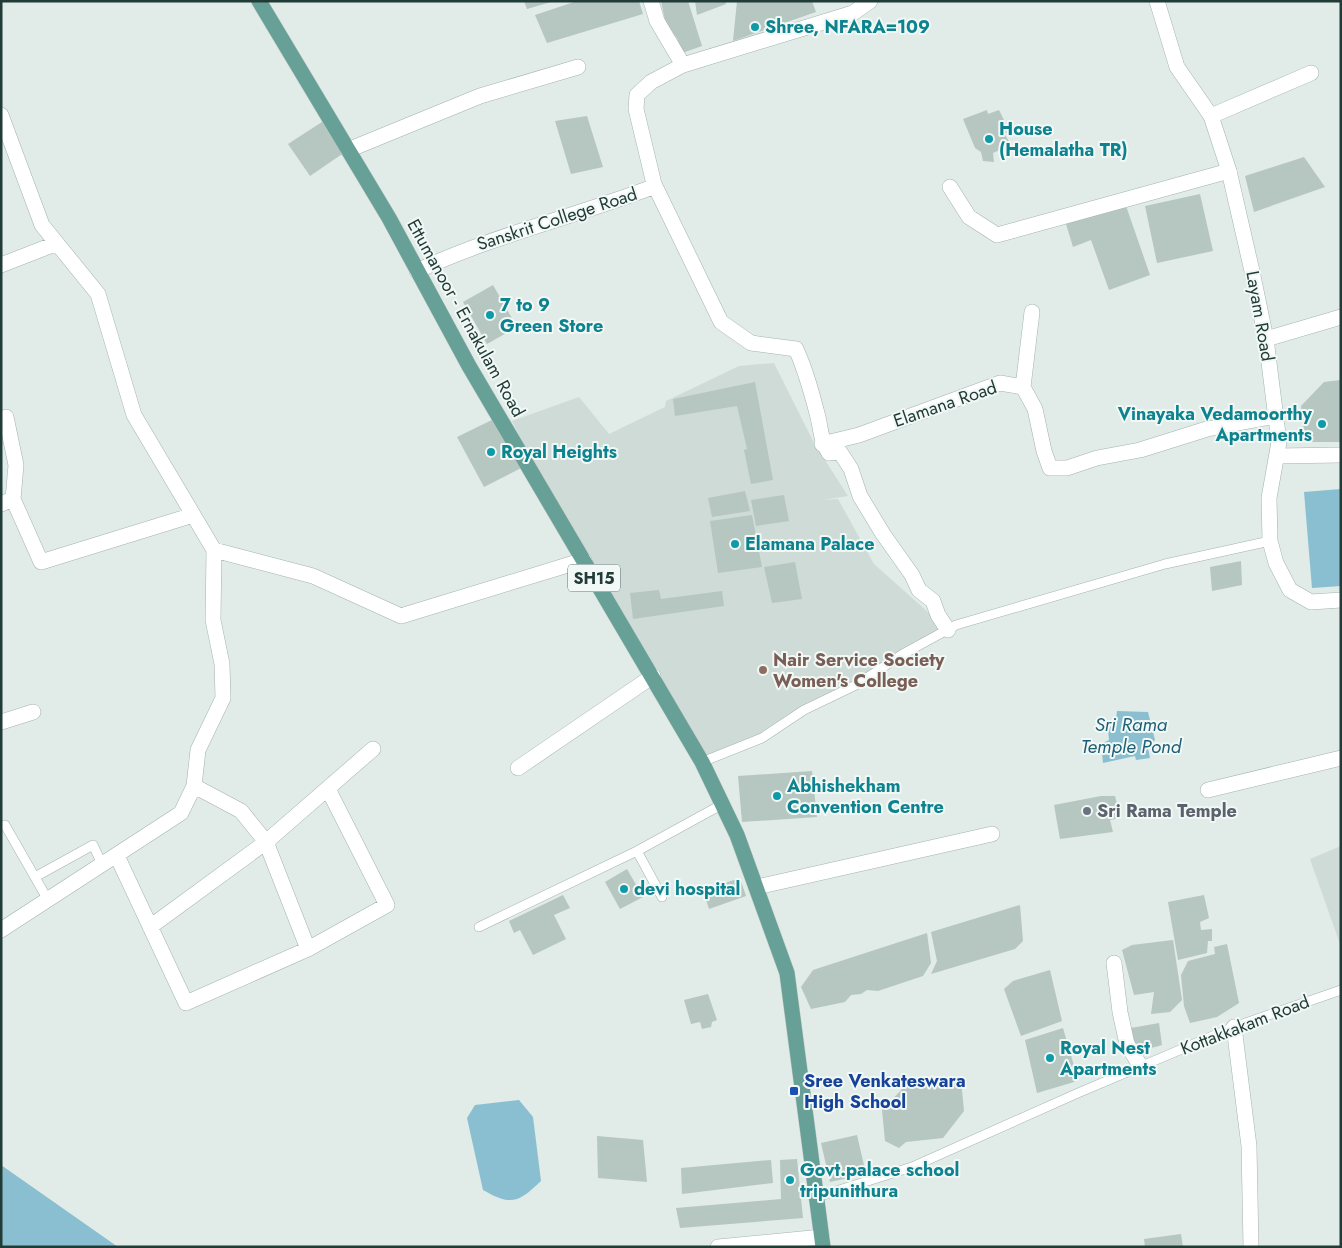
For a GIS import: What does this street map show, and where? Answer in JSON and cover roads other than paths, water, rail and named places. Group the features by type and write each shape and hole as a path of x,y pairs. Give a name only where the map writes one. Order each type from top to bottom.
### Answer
{"main road":[{"name":"Ettumanoor - Ernakulam Road","path":"260,1 389,218 469,366 584,560 603,596 653,676 702,762 737,835 787,973 823,1242"}],"street":[{"path":"651,1 657,21 684,66"},
{"name":"Sanskrit College Road","path":"417,271 450,255 586,212 650,188 654,184 636,109 637,95 651,82 684,66 852,13 870,1"},
{"name":"Layam Road","path":"1157,1 1177,67 1211,116 1229,171 1266,339 1279,442 1270,498 1270,541 1276,564 1290,590 1311,602 1341,600"},
{"path":"348,150 480,96 578,67"},
{"path":"1211,116 1311,73"},
{"path":"1,115 42,225 55,244 98,294 134,416 214,550 213,620 222,664 223,698 198,750 194,786 181,813 103,866 1,930"},
{"path":"950,187 969,217 997,235 1229,171"},
{"path":"654,184 721,322 751,343 796,349 804,368 822,432 822,444 830,453 840,452 851,469 860,496 882,534 912,575 919,590 933,601 938,615 948,630"},
{"path":"1,265 55,244"},
{"path":"1023,387 1032,312"},
{"path":"1266,339 1341,317"},
{"name":"Elamana Road","path":"822,444 859,435 1000,383 1023,387 1035,409 1044,451 1050,468 1067,468 1097,458 1140,450 1207,429 1275,416"},
{"path":"6,417 16,465 7,501 41,562 193,515"},
{"path":"1277,456 1341,455"},
{"path":"214,550 313,576 401,616 584,560"},
{"path":"518,768 653,676"},
{"path":"1,722 33,712"},
{"path":"150,927 266,842 373,750"},
{"path":"1208,790 1341,758"},
{"path":"194,786 241,811 266,842 308,949"},
{"path":"117,856 186,1003 308,949 387,905 328,789"},
{"path":"757,887 992,834"},
{"path":"1114,963 1120,1012 1127,1044 1141,1066"},
{"path":"1234,1027 1249,1146 1251,1247"},
{"path":"718,1247 823,1242"}],"lane":[{"path":"702,762 762,738 804,710 856,685 903,654 965,623 1165,564 1270,541"},
{"path":"479,927 637,851 722,805"},
{"path":"5,825 48,900"},
{"path":"35,877 93,846 103,866"},
{"path":"637,851 662,897"},
{"name":"Kottakkakam Road","path":"817,1197 912,1167 1234,1027 1341,990"}],"water":[{"path":"1341,489 1341,586 1312,588 1304,492"},
{"name":"Sri Rama Temple Pond","path":"1117,711 1148,712 1155,740 1148,748 1150,758 1136,760 1135,756 1103,763 1101,744 1109,740 1108,730 1116,719"},
{"path":"519,1100 533,1117 541,1181 520,1198 508,1200 483,1190 467,1118 475,1105"},
{"path":"1,1165 118,1247 1,1247"}],"place":[{"name":"Shree, NFARA=109","path":"755,27"},
{"name":"House (Hemalatha TR)","path":"989,139"},
{"name":"7 to 9 Green Store","path":"490,315"},
{"name":"Vinayaka Vedamoorthy Apartments","path":"1322,424"},
{"name":"Royal Heights","path":"491,452"},
{"name":"Elamana Palace","path":"735,544"},
{"name":"Nair Service Society Women's College","path":"763,670"},
{"name":"Abhishekham Convention Centre","path":"777,796"},
{"name":"Sri Rama Temple","path":"1087,811"},
{"name":"devi hospital","path":"624,889"},
{"name":"Royal Nest Apartments","path":"1050,1058"},
{"name":"Sree Venkateswara High School","path":"794,1091"},
{"name":"Govt.palace school tripunithura","path":"790,1180"}]}
